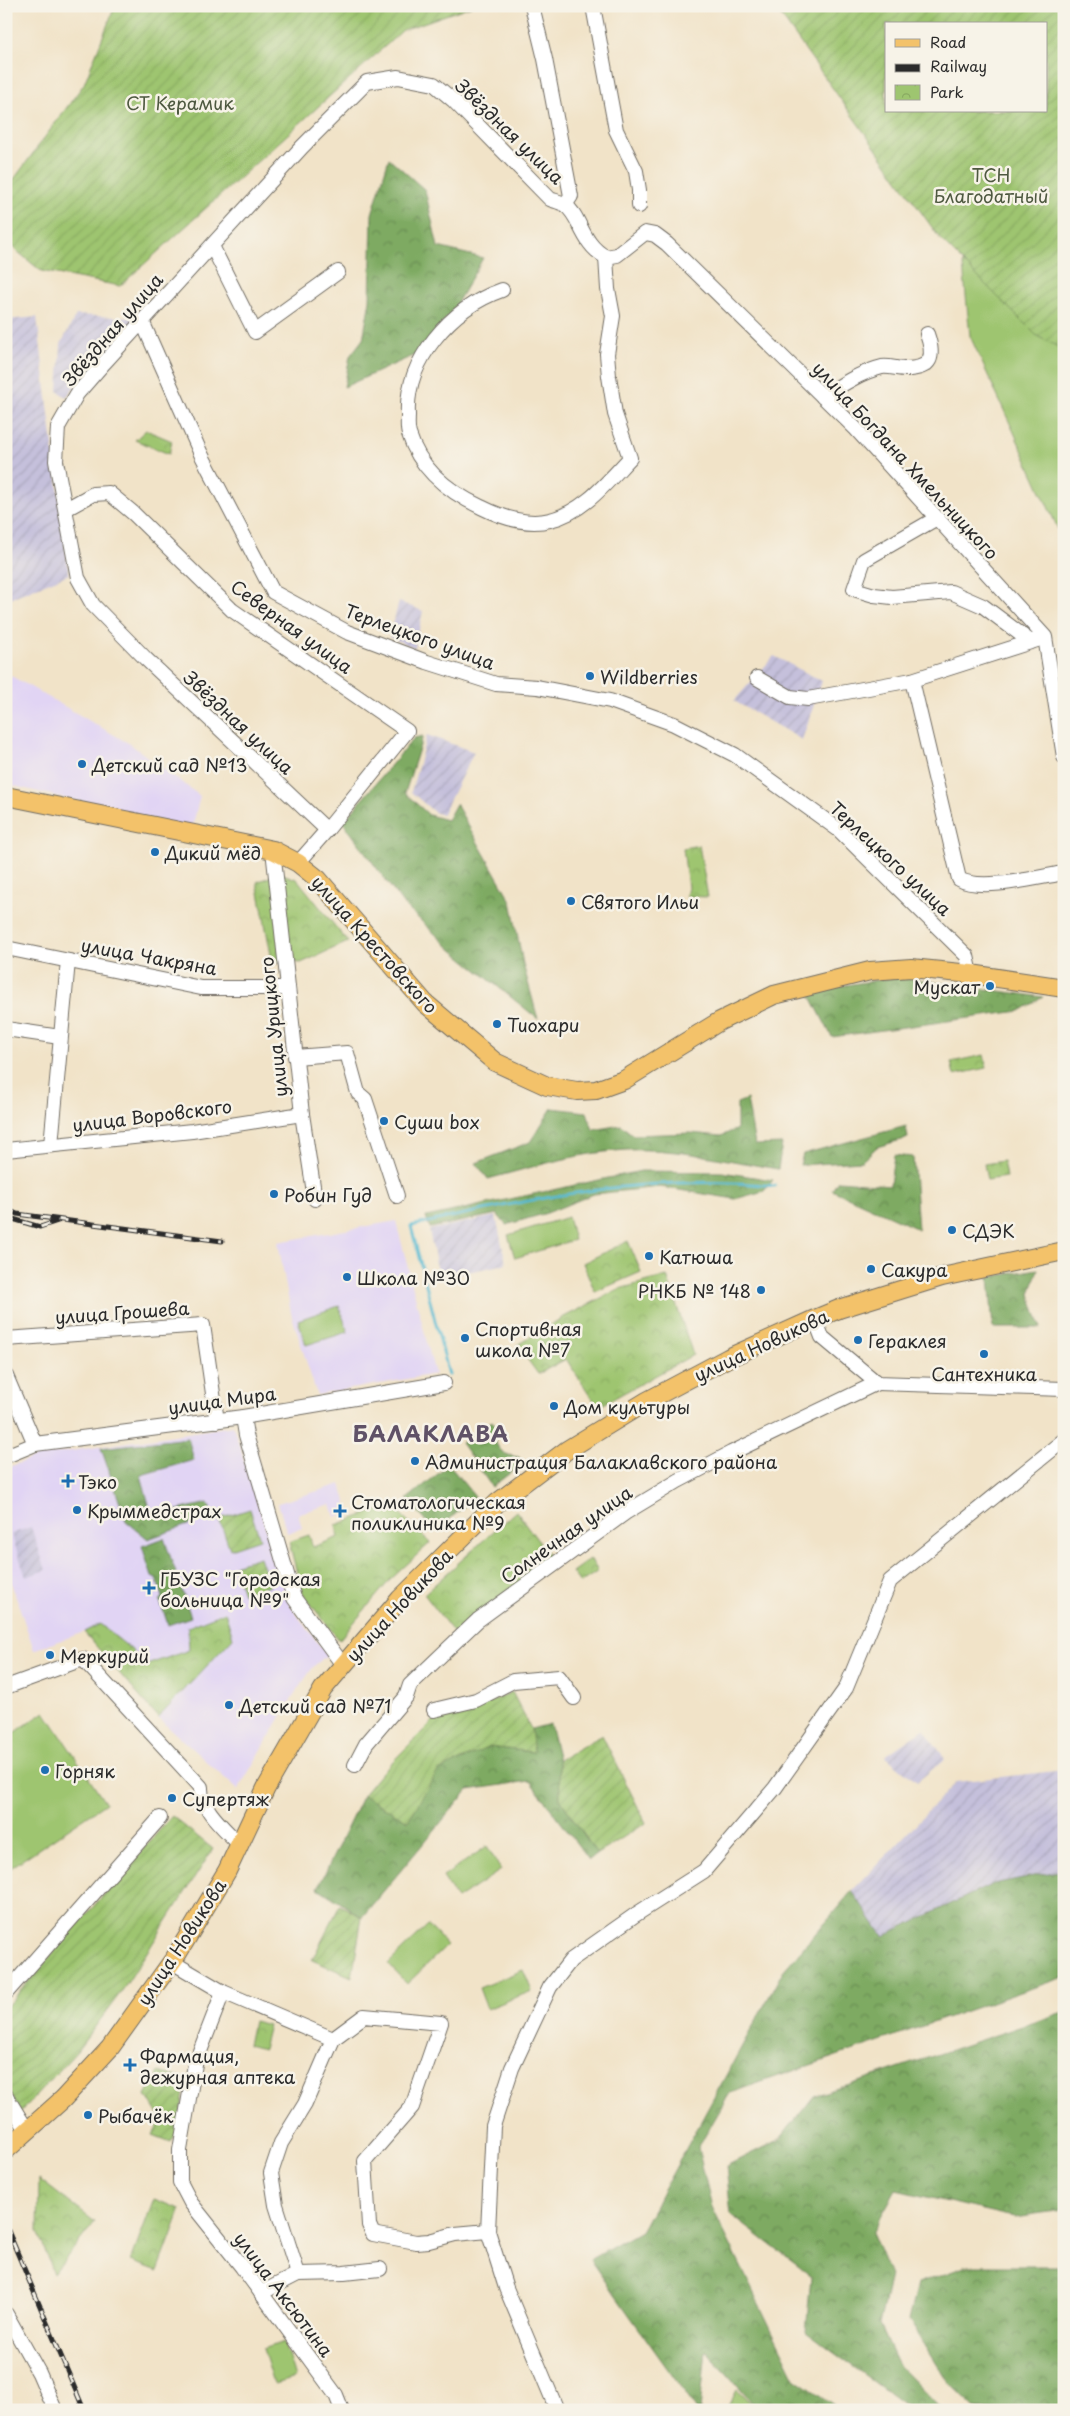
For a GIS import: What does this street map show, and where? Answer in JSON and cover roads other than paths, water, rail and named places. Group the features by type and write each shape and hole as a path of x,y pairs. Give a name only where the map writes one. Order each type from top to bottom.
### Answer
{"main road":[{"name":"улица Крестовского","path":"6,796 273,850 298,863 318,879 425,1003 495,1062 547,1086 577,1091 596,1090 624,1080 720,1022 774,995 870,971 911,968 971,974 1064,988"},
{"name":"улица Новикова","path":"6,2150 63,2099 110,2048 172,1962 226,1871 266,1788 318,1697 400,1599 497,1503 567,1450 647,1401 728,1358 815,1319 839,1309 942,1277 1064,1251"}],"street":[{"path":"502,290 483,297 458,315 432,342 419,365 407,398 408,433 418,455 434,476 455,495 509,520 549,521 569,513 594,496 630,458 615,414 609,376 607,354 613,316 608,289 606,257 596,252 565,205 571,196 545,59 532,6"},
{"path":"592,6 616,130 636,171 639,206"},
{"name":"Звёздная улица","path":"327,830 146,659 93,606 78,578 56,462 58,427 77,394 142,321 302,148 367,82 398,77 434,84 454,101 550,199 565,205"},
{"name":"улица Богдана Хмельницкого","path":"606,257 617,255 645,234 655,236 667,244 856,429 1045,637"},
{"path":"212,246 255,332 338,272"},
{"name":"Терлецкого улица","path":"142,321 201,454 273,592 347,632 427,662 496,684 537,687 610,701 674,724 735,755 839,830 967,956 971,974"},
{"path":"824,397 848,381 883,367 906,369 922,367 930,360 933,349 928,334"},
{"name":"Северная улица","path":"66,509 93,494 109,493 133,512 232,610 407,731 327,830"},
{"path":"937,518 864,560 854,589 874,595 892,597 951,592 983,606 1031,642"},
{"path":"758,678 790,697 808,699 912,680 1045,637 1064,757"},
{"path":"912,680 960,879 967,884 989,884 1064,873"},
{"path":"298,863 327,830"},
{"name":"улица Урицкого","path":"273,850 295,1057 315,1199"},
{"name":"улица Чакряна","path":"6,948 201,988 288,988"},
{"path":"51,1146 68,961"},
{"path":"6,1029 60,1037"},
{"path":"295,1057 347,1053 358,1093 365,1099 397,1196"},
{"name":"улица Воровского","path":"6,1150 192,1131 302,1114"},
{"path":"815,1319 822,1337 877,1383 1064,1389"},
{"name":"улица Грошева","path":"6,1339 203,1324 217,1420"},
{"path":"6,1376 35,1444"},
{"name":"улица Мира","path":"6,1456 35,1444 242,1417 444,1383"},
{"name":"Солнечная улица","path":"355,1765 366,1744 406,1697 410,1684 478,1620 625,1514 678,1481 731,1453 877,1383"},
{"path":"242,1417 294,1598 343,1665"},
{"path":"557,2410 506,2288 488,2231 493,2126 512,2068 550,1987 570,1960 635,1915 704,1871 775,1788 846,1688 890,1581 1064,1440"},
{"path":"6,1687 83,1658 201,1787 200,1797 212,1814 239,1844"},
{"path":"434,1710 476,1700 513,1681 559,1677 574,1698"},
{"path":"6,1993 160,1818"},
{"path":"172,1962 223,1992 333,2039 364,2016 441,2023 412,2106 365,2161 369,2225 373,2234 416,2242 429,2241 455,2234 488,2231"},
{"name":"улица Аксютина","path":"223,1992 195,2064 180,2150 180,2182 191,2203 262,2293 336,2395 342,2410"},
{"name":"улица Аксютина","path":"298,2274 276,2205 271,2173 281,2143 305,2104 333,2039"},
{"path":"6,2096 28,2132"},
{"path":"262,2293 298,2274 344,2274 380,2269"},
{"path":"6,2314 39,2373 54,2410"}],"waterway":[{"path":"449,1375 411,1226 502,1206 592,1191 636,1186 682,1183 775,1186"}],"railway":[{"path":"6,1209 17,1214 222,1241"},
{"path":"6,1217 40,1227 58,1221"},
{"path":"6,2226 84,2410"}],"place":[{"name":"Wildberries","path":"590,676"},
{"name":"Детский сад №13","path":"82,764"},
{"name":"Дикий мёд","path":"155,852"},
{"name":"Святого Ильи","path":"571,901"},
{"name":"Мускат","path":"990,986"},
{"name":"Тиохари","path":"497,1024"},
{"name":"Суши box","path":"384,1121"},
{"name":"Робин Гуд","path":"274,1194"},
{"name":"СДЭК","path":"952,1230"},
{"name":"Катюша","path":"649,1256"},
{"name":"Сакура","path":"871,1269"},
{"name":"Школа №30","path":"347,1277"},
{"name":"РНКБ № 148","path":"761,1290"},
{"name":"Спортивная школа №7","path":"465,1338"},
{"name":"Гераклея","path":"858,1340"},
{"name":"Сантехника","path":"984,1354"},
{"name":"Дом культуры","path":"554,1406"},
{"name":"Администрация Балаклавского района","path":"415,1461"},
{"name":"Тэко","path":"68,1481"},
{"name":"Крыммедстрах","path":"77,1510"},
{"name":"Стоматологическая поликлиника №9","path":"340,1511"},
{"name":"ГБУЗС \"Городская больница №9\"","path":"149,1588"},
{"name":"Меркурий","path":"50,1655"},
{"name":"Детский сад №71","path":"229,1705"},
{"name":"Горняк","path":"45,1770"},
{"name":"Супертяж","path":"172,1798"},
{"name":"Фармация, дежурная аптека","path":"130,2065"},
{"name":"Рыбачёк","path":"88,2115"}],"district":[{"name":"БАЛАКЛАВА","path":"431,1432"}],"park label":[{"name":"СТ Керамик","path":"180,102"},
{"name":"ТСН Благодатный","path":"991,184"}]}
